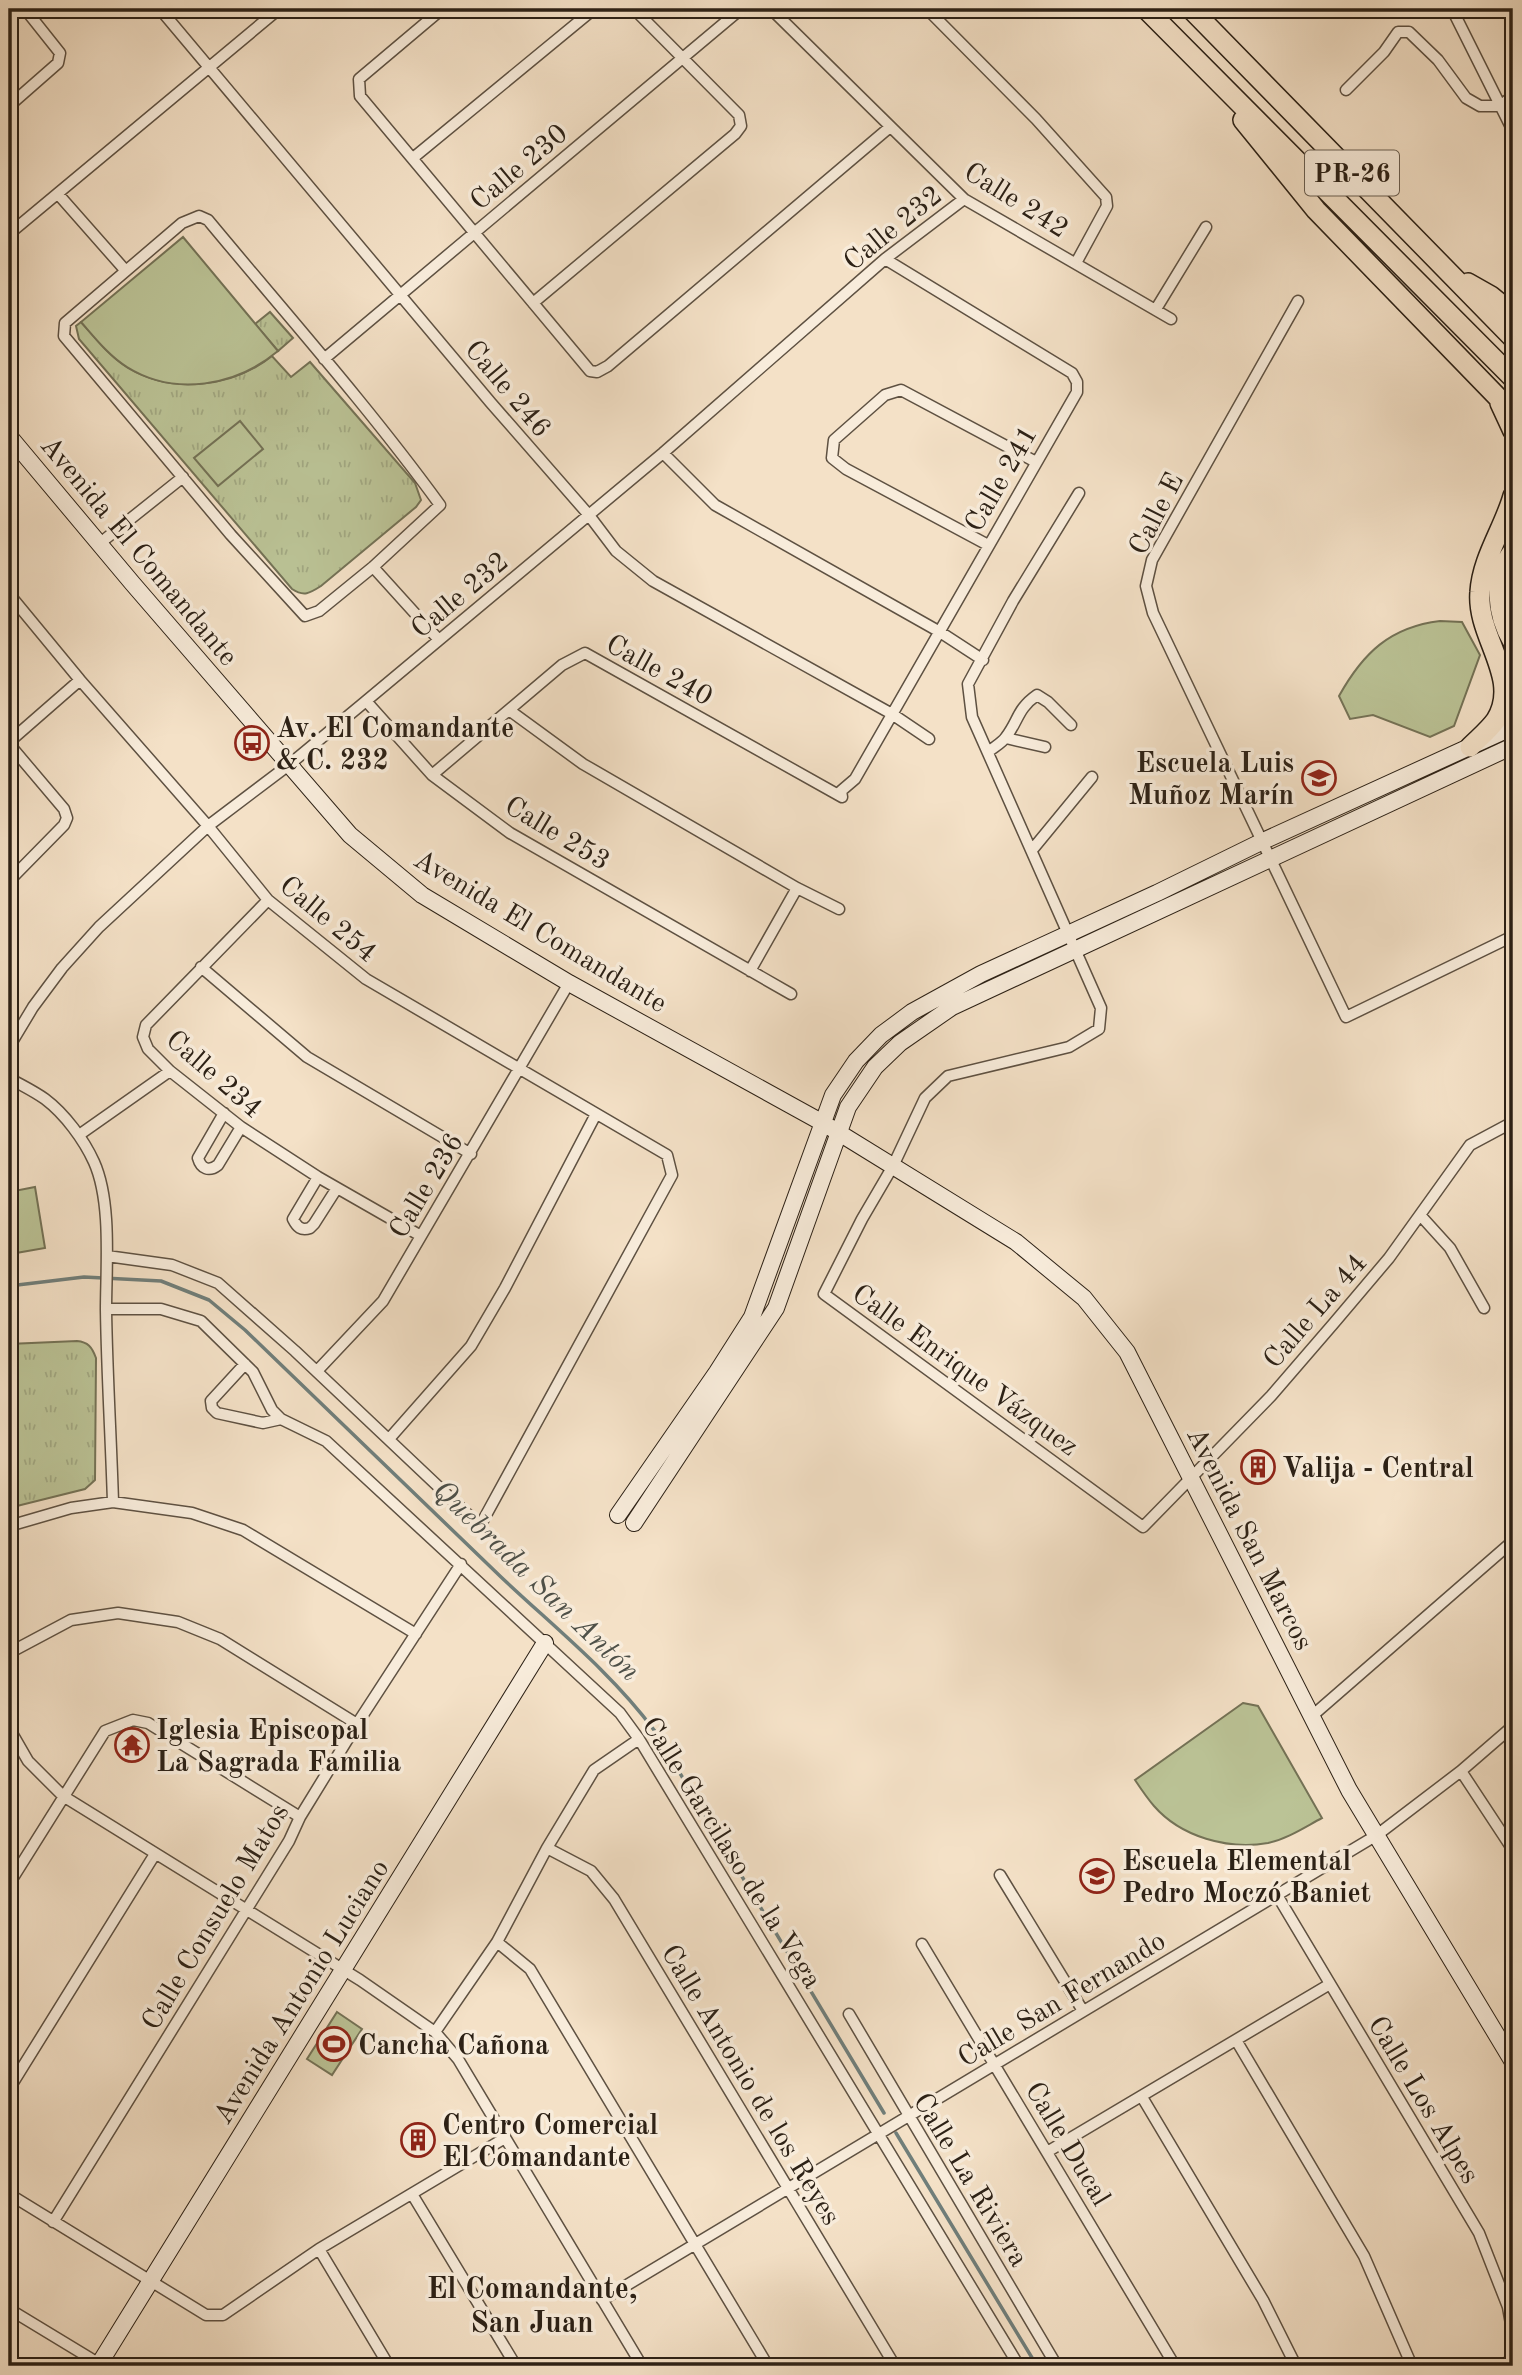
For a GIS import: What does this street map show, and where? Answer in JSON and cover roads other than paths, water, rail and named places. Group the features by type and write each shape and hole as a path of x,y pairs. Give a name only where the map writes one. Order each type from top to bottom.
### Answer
{"highway":[{"name":"PR-26","path":"1146,9 1513,378"},
{"name":"PR-26","path":"1191,9 1513,338"},
{"path":"1212,76 1254,137 1316,210 1513,413"},
{"path":"1448,271 1491,296 1513,314"},
{"path":"1496,396 1513,431"},
{"path":"1470,747 1498,718 1507,695 1504,672 1483,622 1480,592 1484,569 1513,496"},
{"path":"1513,551 1503,570 1499,600 1505,629 1513,642"}],"street":[{"path":"9,106 58,63 60,53 25,9"},
{"name":"Calle 246","path":"160,9 588,514 616,551 653,581 892,714 929,739"},
{"path":"9,234 279,9"},
{"path":"442,9 359,79 360,96 586,369 597,372 619,357 890,127"},
{"path":"412,158 594,9"},
{"path":"533,303 735,134 741,126 738,115 634,9"},
{"name":"Calle 230","path":"324,359 741,9"},
{"name":"Calle 242","path":"771,9 964,199 1171,318"},
{"path":"927,9 1036,119 1106,197 1107,206 1076,263"},
{"path":"1451,9 1513,131"},
{"path":"1346,90 1384,52 1398,32 1409,32 1438,60 1466,98 1480,106 1500,106 1513,96"},
{"path":"58,194 125,270"},
{"name":"Calle 232","path":"9,1047 33,1007 62,968 99,927 208,826 290,764 366,701 663,453 885,259 964,199"},
{"path":"199,216 208,220 399,449 440,505 373,567 319,611 305,616 231,535 64,336 65,323 125,270 182,223 199,216"},
{"path":"1156,309 1206,227"},
{"name":"Calle 241","path":"841,791 855,779 1077,392 1077,382 1072,373 885,259"},
{"name":"Calle E","path":"1298,301 1153,560 1146,586 1153,613 1346,1017 1513,936"},
{"path":"988,545 849,471 832,458 834,440 885,395 901,390 1035,462"},
{"name":"Avenida El Comandante","path":"9,436 349,835 422,895 569,983 840,1133"},
{"path":"663,453 715,505 940,632 983,660"},
{"path":"99,544 183,477"},
{"path":"1076,950 972,717 968,684 1013,601 1079,492"},
{"path":"373,567 439,640"},
{"name":"Calle 254","path":"9,594 268,900 366,979 667,1155 672,1175 480,1526 389,1439"},
{"path":"9,614 18,606"},
{"name":"Calle 240","path":"432,775 562,665 585,653 842,797 841,791"},
{"path":"9,881 64,825 67,818 64,809 9,743 80,680"},
{"path":"988,752 1006,738 1026,702 1037,695 1072,725"},
{"name":"Calle 253","path":"366,701 432,775 510,833 750,971"},
{"path":"509,710 583,764 797,888 839,909"},
{"path":"1498,735 1511,751 952,1007 900,1043 875,1068 848,1107 776,1308 634,1523 618,1515 718,1372 752,1317 833,1095 856,1061 881,1035 937,996 1157,893 1258,836 1513,727"},
{"path":"1006,738 1045,747"},
{"path":"1032,850 1093,777"},
{"path":"791,994 750,971 797,888"},
{"name":"Calle 234","path":"268,900 146,1025 143,1037 148,1048 170,1071 241,1127 318,1177 421,1236"},
{"name":"Calle Enrique Vázquez","path":"1076,950 1101,1008 1099,1029 1069,1047 948,1076 925,1098 893,1166 862,1219 824,1294 1143,1527"},
{"path":"201,967 307,1057 471,1154"},
{"name":"Calle 236","path":"317,1371 383,1301 569,983"},
{"path":"79,1135 170,1071"},
{"path":"9,1077 47,1101 79,1135 100,1179 107,1260 106,1309 113,1502"},
{"path":"224,1113 200,1152 198,1158 205,1169 213,1169 218,1165 241,1127"},
{"path":"107,1260 172,1265 218,1283 389,1439 471,1346 505,1288 596,1114"},
{"name":"Calle La 44","path":"1143,1527 1271,1396 1375,1276 1470,1145 1513,1122"},
{"name":"Avenida San Marcos","path":"840,1133 1016,1242 1084,1298 1128,1352 1349,1790 1513,2062"},
{"path":"318,1177 293,1219 300,1229 305,1230 314,1224 337,1188"},
{"path":"1421,1216 1450,1248 1484,1308"},
{"path":"106,1309 161,1309 201,1321 253,1372 272,1410 281,1419"},
{"name":"Calle Garcilaso de la Vega","path":"245,1364 211,1401 212,1408 217,1413 263,1423 281,1419 326,1441 620,1713 639,1739 1019,2366"},
{"path":"9,1526 71,1508 113,1502 192,1513 243,1530 416,1634"},
{"path":"1312,1716 1513,1541"},
{"name":"Calle Consuelo Matos","path":"53,2222 247,1910 357,1724 461,1564"},
{"path":"9,1653 71,1620 118,1613 178,1622 220,1639 357,1724"},
{"name":"Avenida Antonio Luciano","path":"100,2366 545,1643"},
{"path":"9,1884 104,1731 133,1720 148,1723 300,1817"},
{"name":"Calle San Fernando","path":"602,2300 1377,1835 1461,1772 1513,1726"},
{"path":"9,1728 28,1760 63,1796 343,1970 435,2032 458,2059 642,2366"},
{"path":"435,2032 496,1942 547,1848 594,1770 639,1739"},
{"path":"1461,1772 1513,1850"},
{"name":"Calle Antonio de los Reyes","path":"547,1848 591,1871 614,1899 895,2366"},
{"path":"9,2090 155,1854"},
{"path":"1000,1875 1083,2011"},
{"name":"Calle Los Alpes","path":"1277,1895 1479,2233 1508,2307 1513,2335"},
{"path":"496,1942 530,1969 768,2366"},
{"name":"Calle Ducal","path":"922,1944 1175,2366"},
{"path":"1047,2152 1330,1984"},
{"name":"Calle La Riviera","path":"849,2014 1057,2366"},
{"path":"1236,2040 1364,2256 1412,2366"},
{"path":"1142,2097 1263,2300 1296,2366"},
{"path":"9,2194 206,2315 223,2315 319,2249 505,2138"},
{"path":"412,2194 516,2366"},
{"path":"319,2249 389,2366"},
{"path":"9,2323 12,2310 100,2366"},
{"path":"1494,2366 1513,2361"}],"waterway":[{"name":"Quebrada San Antón","path":"9,1286 84,1277 161,1281 209,1300 245,1330 501,1577 581,1650 637,1709 654,1730 884,2113"},
{"name":"Quebrada San Antón","path":"896,2133 1037,2366"}],"place":[{"name":"Av. El Comandante & C. 232","path":"252,743"},
{"name":"Escuela Luis Muñoz Marín","path":"1319,778"},
{"name":"Valija - Central","path":"1258,1467"},
{"name":"Iglesia Episcopal La Sagrada Familia","path":"132,1745"},
{"name":"Escuela Elemental Pedro Moczó Baniet","path":"1097,1876"},
{"name":"Cancha Cañona","path":"334,2044"},
{"name":"Centro Comercial El Comandante","path":"418,2140"}],"district":[{"name":"El Comandante, San Juan","path":"532,2305"}]}
